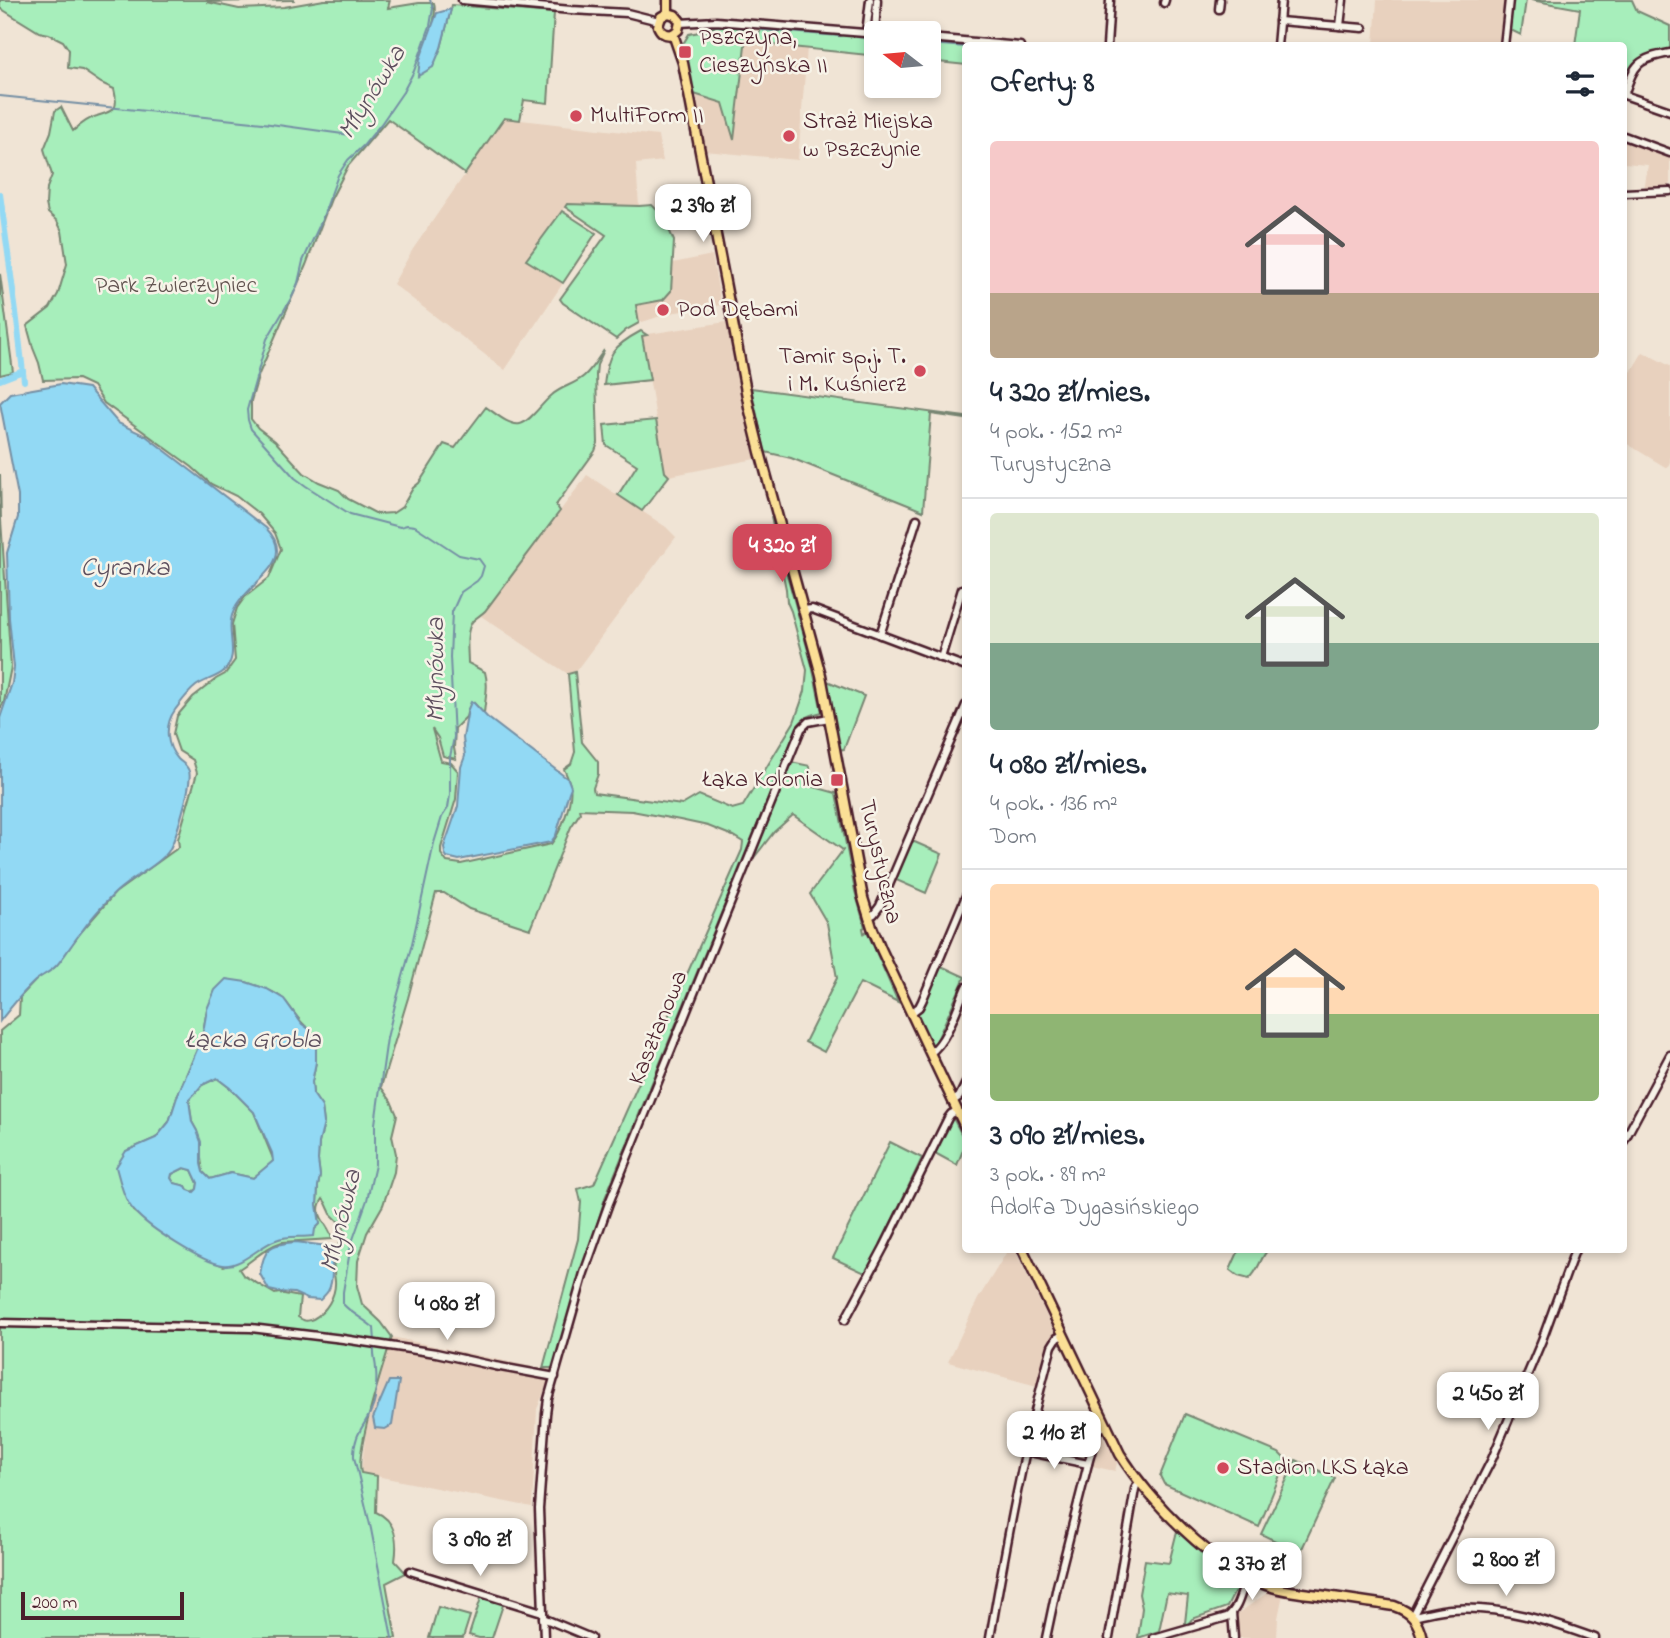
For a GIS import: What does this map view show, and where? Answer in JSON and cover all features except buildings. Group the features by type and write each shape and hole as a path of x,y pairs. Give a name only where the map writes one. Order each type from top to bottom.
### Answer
{"main road":[{"path":"668,0 668,13"},
{"path":"668,13 676,16 680,23 678,30 667,35 658,26 663,15 668,13"},
{"name":"Turystyczna","path":"673,34 683,65 758,446 818,661 868,917 962,1121"},
{"path":"1024,1253 1120,1454 1166,1511 1198,1541 1247,1577 1289,1591 1394,1606 1408,1611 1422,1638"}],"street":[{"path":"462,0 625,12 659,21"},
{"path":"867,21 870,0"},
{"path":"876,21 877,0"},
{"path":"1107,42 1110,0"},
{"path":"1219,9 1220,0"},
{"path":"1277,42 1281,0"},
{"path":"1340,26 1343,0"},
{"path":"1504,42 1509,0"},
{"path":"680,23 716,20 864,33"},
{"path":"1279,21 1363,28"},
{"path":"942,39 974,42"},
{"path":"1627,86 1633,69 1643,60 1670,53"},
{"path":"1627,96 1670,111"},
{"path":"1627,137 1670,153"},
{"path":"1627,193 1670,191"},
{"path":"880,635 918,519"},
{"path":"941,658 962,589"},
{"path":"804,610 812,609 962,666"},
{"path":"868,917 879,908 962,714"},
{"name":"Kasztanowa","path":"544,1638 539,1509 545,1414 584,1273 609,1203 797,737 805,723 829,718"},
{"path":"911,1013 922,1001 962,906"},
{"path":"930,1053 943,1038 962,996"},
{"path":"1627,1135 1670,1055"},
{"path":"953,1101 962,1091"},
{"path":"845,1320 948,1118 957,1111"},
{"path":"1412,1616 1492,1459 1542,1340 1574,1253"},
{"path":"0,1323 251,1328 436,1353 555,1377"},
{"path":"990,1638 1025,1451 1052,1346 1063,1335"},
{"path":"1046,1638 1097,1431 1105,1425"},
{"path":"1025,1451 1088,1464"},
{"path":"1109,1638 1135,1489 1140,1482"},
{"path":"410,1571 543,1615 591,1638"},
{"path":"1154,1638 1232,1613 1247,1577"},
{"path":"1412,1616 1448,1609 1490,1609 1522,1614 1595,1638"},
{"path":"1232,1613 1234,1638"}],"shaded area":[{"path":"1377,0 1506,0 1500,42 1374,42"},
{"path":"745,37 757,39 763,44 807,48 798,160 705,151 694,94 723,103 734,138"},
{"name":"MultiForm II","path":"504,118 658,136 663,161 636,164 639,206 567,204 526,259 563,283 505,370 393,284 413,249"},
{"path":"1627,141 1670,156 1670,190 1644,190 1648,165 1627,163"},
{"path":"712,255 721,305 670,313 639,323 636,304 663,300 671,291 673,263"},
{"path":"726,322 755,459 669,476 665,472 642,335"},
{"path":"1643,352 1670,366 1670,462 1667,468 1627,444 1627,378"},
{"path":"587,475 666,527 676,537 575,672 568,674 481,616"},
{"path":"1006,1253 1016,1253 1056,1335 1048,1341 1037,1386 948,1362 978,1299"},
{"path":"392,1337 537,1368 554,1368 537,1409 532,1507 361,1473 366,1431"},
{"path":"1100,1430 1117,1463 1115,1471 1091,1466"},
{"path":"1268,1589 1283,1594 1277,1638 1236,1638 1236,1615 1267,1593"}],"green space":[{"name":"Park Zwierzyniec","path":"0,0 295,0 207,2 239,9 284,7 324,0 390,0 388,8 434,3 434,21 419,75 441,48 452,5 554,13 548,103 524,100 520,120 504,118 465,174 388,119 348,166 331,199 259,374 251,401 251,419 304,473 339,490 348,499 377,514 393,513 402,507 444,444 455,448 486,407 511,423 520,424 556,392 584,376 604,350 596,375 598,443 595,451 556,505 560,511 485,611 473,621 468,631 468,663 485,672 486,677 484,714 474,703 468,709 466,717 455,728 456,759 443,756 438,738 432,729 441,761 451,763 458,771 456,799 441,848 441,854 447,862 461,864 551,844 555,839 570,800 570,785 564,769 571,764 575,752 568,674 575,672 582,742 598,762 594,793 682,805 699,795 732,809 743,806 794,722 805,691 807,670 787,602 771,517 812,665 822,712 811,715 797,727 605,1198 554,1368 543,1368 578,1239 581,1202 578,1189 594,1184 742,850 743,842 708,826 680,820 632,811 579,809 580,813 571,827 530,929 469,909 444,893 436,893 381,1087 397,1115 392,1136 396,1154 394,1172 383,1205 367,1233 358,1261 357,1286 362,1304 392,1337 371,1406 360,1462 361,1473 377,1476 376,1512 392,1526 396,1539 395,1561 406,1573 386,1583 396,1638 0,1638 0,1031 19,1015 20,997 37,979 55,967 115,893 179,847 178,839 197,773 193,760 179,751 173,734 177,716 193,697 225,674 235,660 232,624 237,608 245,597 269,578 281,549 275,533 259,514 236,496 211,484 104,403 93,386 78,379 43,380 27,326 50,308 58,294 67,264 62,231 57,221 48,213 46,204 47,188 52,175 44,149 55,111 61,107 73,131 90,118 112,110 116,105 115,96 114,89 82,70 68,68 69,50 63,41 39,32 0,8","holes":["246,982 278,995 309,1029 316,1062 312,1082 313,1094 322,1107 324,1123 318,1160 320,1176 317,1205 320,1224 304,1233 268,1243 224,1266 176,1242 133,1211 126,1151 156,1138 169,1122 202,1038 207,1009","323,1199 331,1214 344,1227 344,1235 334,1256 335,1287 332,1298 318,1316 305,1321 298,1317 300,1297 275,1294 243,1275 239,1269 265,1250 282,1242 332,1239 320,1215"]},
{"path":"1511,0 1526,0 1521,35 1508,32"},
{"path":"1531,0 1632,0 1637,11 1670,26 1670,50 1640,59 1627,79 1627,42 1575,42 1580,9"},
{"path":"718,25 747,28 734,140 723,103 694,94 683,44 689,34"},
{"path":"761,28 864,36 864,55 763,44 757,39"},
{"path":"942,43 962,44 962,65 942,62"},
{"path":"567,204 652,205 663,216 674,241 671,291 663,300 636,305 639,323 616,339 560,299 606,235 565,207"},
{"path":"562,211 596,233 563,283 526,260"},
{"path":"0,274 13,372 0,375"},
{"path":"641,331 647,335 642,336 650,380 604,385 607,366 613,352 624,341"},
{"path":"751,388 962,416 931,414 923,511 791,458 765,452"},
{"path":"656,420 665,472 669,476 642,511 618,495 637,465 606,445 604,425"},
{"path":"0,474 11,667 0,709"},
{"path":"827,681 864,696 844,749 837,750"},
{"path":"791,762 810,766 811,786 836,793 855,891 865,927 864,933 867,931 898,1002 860,983 824,1052 805,1042 837,978 827,923 810,894 843,850 793,815 774,832 753,859"},
{"path":"910,840 942,854 926,893 894,879"},
{"path":"939,965 962,976 962,984 933,1049 915,1012"},
{"path":"217,1078 254,1112 274,1161 253,1178 231,1173 210,1179 203,1172 189,1099 202,1085"},
{"path":"952,1116 962,1135 962,1153 957,1165 933,1152"},
{"path":"890,1142 922,1158 867,1274 833,1258"},
{"path":"184,1168 192,1170 198,1183 193,1192 186,1186 174,1183 171,1178 172,1174"},
{"path":"1238,1253 1266,1253 1249,1279 1230,1270"},
{"name":"Stadion LKS Łąka","path":"1185,1414 1279,1453 1286,1460 1259,1527 1164,1484 1160,1476"},
{"path":"1296,1460 1335,1478 1300,1553 1261,1534"},
{"path":"1177,1531 1213,1563 1240,1581 1238,1593 1234,1593 1227,1607 1192,1619 1187,1625 1188,1596 1167,1593 1159,1631 1138,1638 1142,1608 1139,1594 1145,1560 1169,1563"},
{"path":"482,1595 504,1602 492,1638 469,1635"},
{"path":"438,1607 470,1616 463,1638 429,1638"}],"water":[{"path":"451,9 433,67 418,76 420,59 437,13"},
{"name":"Cyranka","path":"61,384 88,388 118,423 146,436 266,528 275,541 277,553 273,565 235,608 230,627 232,653 228,665 224,671 190,691 171,716 169,742 174,754 187,767 190,777 183,812 168,852 113,895 57,965 30,986 0,1021 0,718 12,683 14,667 7,553 18,517 18,496 0,403 10,393"},
{"path":"471,702 568,779 571,787 556,835 551,842 459,860 445,854 444,847 458,806 461,767 465,756 463,738"},
{"name":"Łącka Grobla","path":"226,979 267,989 284,999 302,1024 309,1029 316,1042 313,1094 322,1107 324,1123 318,1160 320,1176 317,1205 320,1224 315,1229 314,1236 276,1240 244,1260 230,1265 203,1258 163,1235 142,1219 128,1202 116,1167 126,1151 156,1138 169,1122 202,1038 207,1009 215,990","holes":["217,1078 254,1112 272,1153 273,1161 253,1178 231,1173 210,1179 203,1172 201,1142 192,1122 189,1100 202,1085","184,1168 192,1170 198,1183 194,1192 186,1186 174,1183 171,1178 172,1174"]},
{"path":"296,1242 327,1246 329,1250 332,1262 331,1281 328,1291 320,1300 269,1290 260,1274 269,1249"},
{"path":"389,1381 399,1381 392,1425 385,1429 375,1428 373,1418"}],"waterway":[{"name":"Młynówka","path":"375,1341 374,1328 343,1304 343,1292 351,1245 367,1200 375,1165 375,1124 387,1038 412,944 434,843 442,817 448,808 450,757 454,737 450,657 452,612 461,592 477,581 484,566 479,559 459,555 415,526 400,527 350,514 306,486 295,478 251,429 247,410 267,339 293,295 303,261 338,175 381,124 414,71 430,26 433,8 430,0"},
{"path":"707,25 746,28"},
{"path":"762,30 841,36"},
{"path":"857,37 864,38"},
{"path":"942,45 962,47"},
{"path":"0,96 263,123 350,135"},
{"path":"0,194 24,381"},
{"path":"0,380 23,371"},
{"name":"Młynówka","path":"374,1347 375,1399 356,1439 354,1457 392,1638"}],"place":[{"name":"Pszczyna, Cieszyńska II","path":"685,52"},
{"name":"MultiForm II","path":"576,116"},
{"name":"Straż Miejska w Pszczynie","path":"789,136"},
{"name":"Pod Dębami","path":"663,310"},
{"name":"Tamir sp.j. T. i M. Kuśnierz","path":"920,371"},
{"name":"Łąka Kolonia","path":"837,780"},
{"name":"Stadion LKS Łąka","path":"1223,1468"}]}
